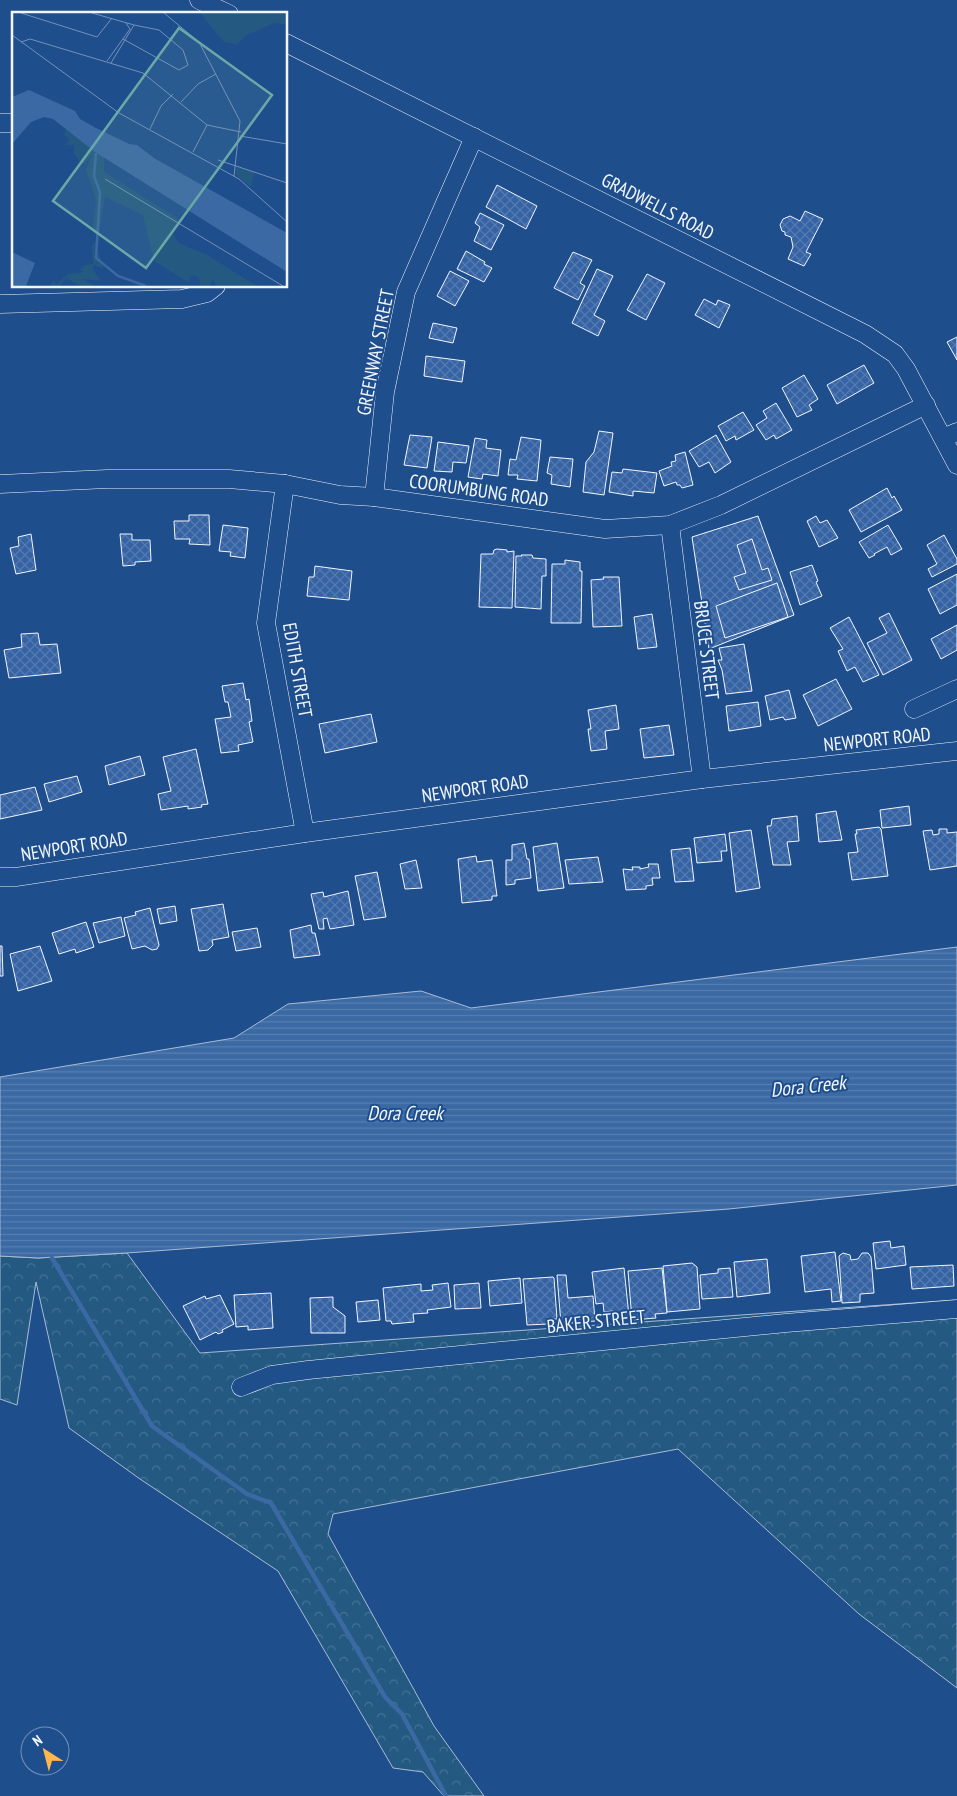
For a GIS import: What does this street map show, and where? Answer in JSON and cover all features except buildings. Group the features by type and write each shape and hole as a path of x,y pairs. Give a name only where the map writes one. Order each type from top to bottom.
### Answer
{"street":[{"path":"199,0 225,12"},
{"name":"GRADWELLS ROAD","path":"288,43 865,334 895,354 906,369 926,405 950,435 957,465"},
{"name":"GREENWAY STREET","path":"374,497 385,392 406,292 474,137"},
{"path":"0,304 182,299 206,293 213,288"},
{"name":"COORUMBUNG ROAD","path":"0,484 107,479 228,479 284,484 340,495 374,497 605,529 670,525 721,505 926,405"},
{"name":"EDITH STREET","path":"284,484 266,624 305,833"},
{"name":"BRUCE STREET","path":"670,525 702,779"},
{"path":"914,708 957,689"},
{"name":"NEWPORT ROAD","path":"0,877 26,875 305,833 702,779 957,751"},
{"name":"BAKER STREET","path":"241,1387 272,1375 308,1370 786,1323 957,1309"}],"green space":[{"path":"127,1253 200,1353 955,1300 957,1311 957,1688 859,1614 678,1449 333,1514 328,1534 434,1726 484,1796 444,1796 423,1772 393,1768 278,1571 140,1479 69,1428 36,1282 17,1405 0,1399 0,1256 38,1258"}],"water":[{"name":"Dora Creek","path":"957,947 957,1185 729,1209 127,1253 38,1258 0,1256 0,1077 234,1038 288,1004 421,991 471,1008"}],"waterway":[{"path":"52,1258 152,1426 247,1494 271,1503 385,1697 402,1714 446,1796"}]}
